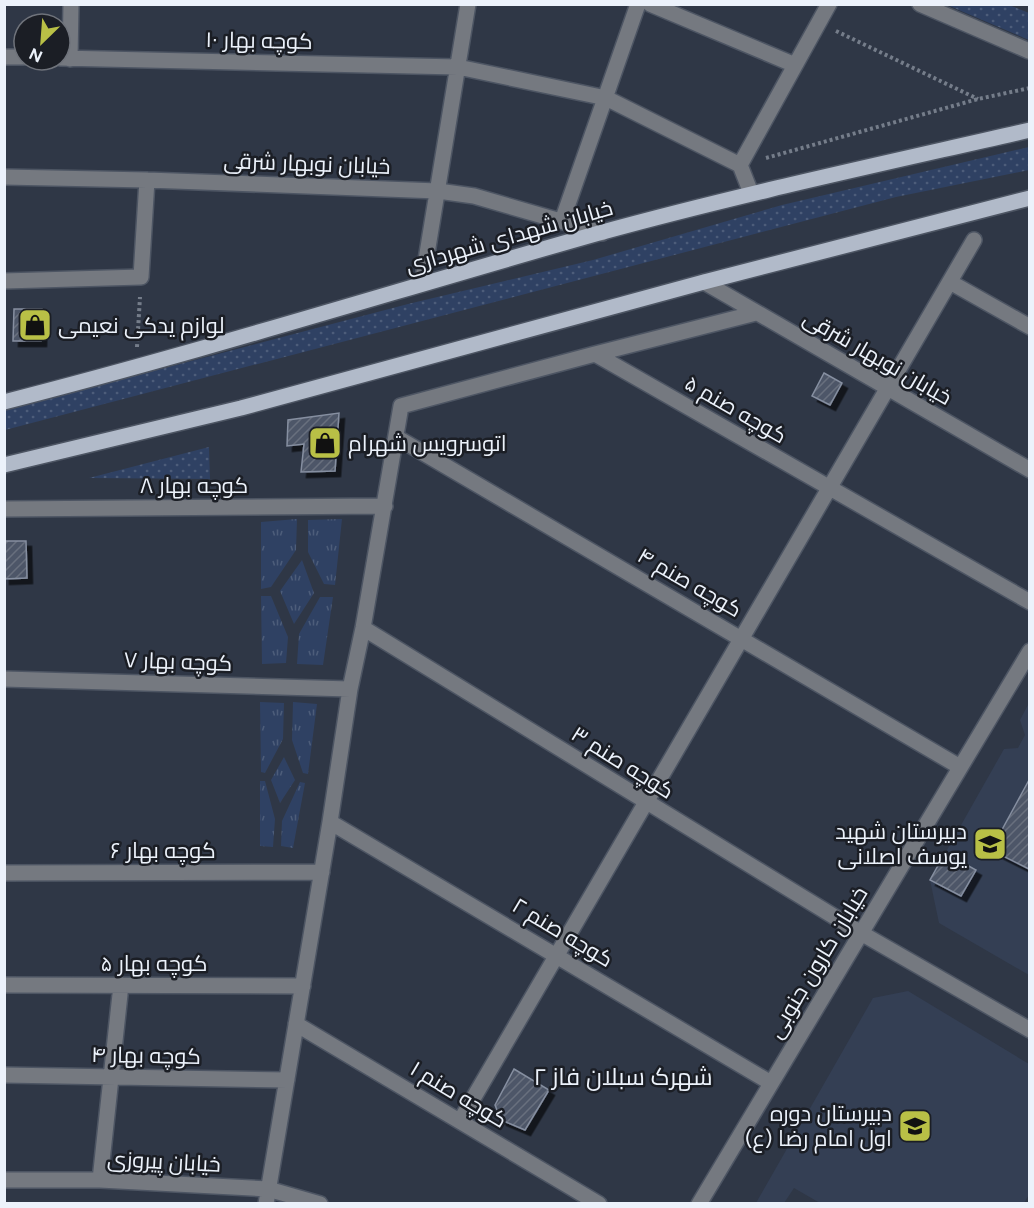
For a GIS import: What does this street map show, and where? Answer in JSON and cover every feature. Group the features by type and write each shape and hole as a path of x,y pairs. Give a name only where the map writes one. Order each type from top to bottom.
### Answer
{"main road":[{"name":"خیابان شهدای شهرداری","path":"4,402 136,368 602,233 751,194 1029,130"},
{"path":"4,465 241,408 704,282 1029,198"}],"street":[{"path":"422,284 468,4"},
{"path":"562,221 638,4"},
{"path":"650,4 795,65"},
{"path":"751,194 740,165 829,4"},
{"path":"920,4 1029,51"},
{"name":"کوچه بهار ۱۰","path":"72,59 458,67 606,98 740,165"},
{"name":"خیابان نوبهار شرقی","path":"4,177 438,191 474,196 602,233"},
{"path":"4,281 141,277 147,180"},
{"path":"460,1120 974,240"},
{"name":"خیابان نوبهار شرقی","path":"704,282 1029,470"},
{"path":"950,282 1029,327"},
{"path":"267,1196 322,872 350,689 385,506 401,406 756,312"},
{"name":"کوچه صنم ۵","path":"595,354 1029,602"},
{"name":"کوچه صنم ۴","path":"396,437 960,767"},
{"name":"کوچه بهار ۸","path":"4,509 385,506"},
{"name":"کوچه صنم ۳","path":"363,628 861,933 1029,1030"},
{"name":"خیابان کارون جنوبی","path":"699,1203 1029,651"},
{"name":"کوچه بهار ۷","path":"4,679 350,689"},
{"name":"کوچه صنم ۲","path":"330,822 557,954 771,1083"},
{"name":"کوچه بهار ۶","path":"4,873 322,872"},
{"name":"کوچه بهار ۵","path":"4,985 303,986"},
{"path":"100,1180 121,985"},
{"name":"کوچه صنم ۱","path":"296,1024 599,1203"},
{"name":"کوچه بهار ۴","path":"4,1074 287,1080"},
{"name":"خیابان پیروزی","path":"4,1180 100,1180 320,1203"}],"path":[{"path":"819,22 978,99"},
{"path":"740,165 978,99 1029,88"},
{"path":"136,368 141,277"}],"shaded area":[{"name":"دبیرستان شهید یوسف اصلانی","path":"1029,703 1029,975 939,923 930,880 1004,749 1018,748 1025,735 1020,720"},
{"name":"دبیرستان دوره اول امام رضا (ع)","path":"908,991 1029,1064 1030,1193 1024,1203 820,1203 794,1188 784,1203 756,1203 873,998"}],"green space":[{"path":"947,5 1009,5 1029,13 1029,40"},
{"path":"1029,147 1029,170 896,197 5,430 5,410 408,304 593,260 782,205"},
{"path":"209,447 210,479 89,478"},
{"path":"297,519 296,550 271,587 261,589 261,522"},
{"path":"342,519 335,585 324,584 308,552 308,520"},
{"path":"302,560 314,593 294,624 280,591"},
{"path":"261,596 271,596 288,637 286,663 262,664"},
{"path":"320,597 333,597 323,665 297,664 299,634"},
{"path":"260,702 284,703 283,739 265,773 261,772"},
{"path":"293,702 317,704 308,774 303,773 292,740"},
{"path":"284,757 295,780 280,803 271,780"},
{"path":"260,781 265,781 275,819 273,847 260,846"},
{"path":"300,782 305,783 293,848 281,846 282,821"}],"building":[{"path":"14,309 42,309 41,341 13,341"},
{"path":"824,373 842,383 830,405 812,396"},
{"path":"339,413 335,471 301,472 304,444 287,446 288,420"},
{"path":"4,541 26,541 27,578 4,579"},
{"path":"1029,780 1029,869 991,850"},
{"path":"945,853 976,870 961,896 930,880"},
{"path":"514,1069 549,1090 525,1130 501,1120 495,1105"}],"place":[{"name":"لوازم یدکی نعیمی","path":"35,325"},
{"name":"اتوسرویس شهرام","path":"325,443"},
{"name":"دبیرستان شهید یوسف اصلانی","path":"990,844"},
{"name":"دبیرستان دوره اول امام رضا (ع)","path":"915,1126"}],"district":[{"name":"شهرک سبلان فاز ۲","path":"623,1077"}]}
